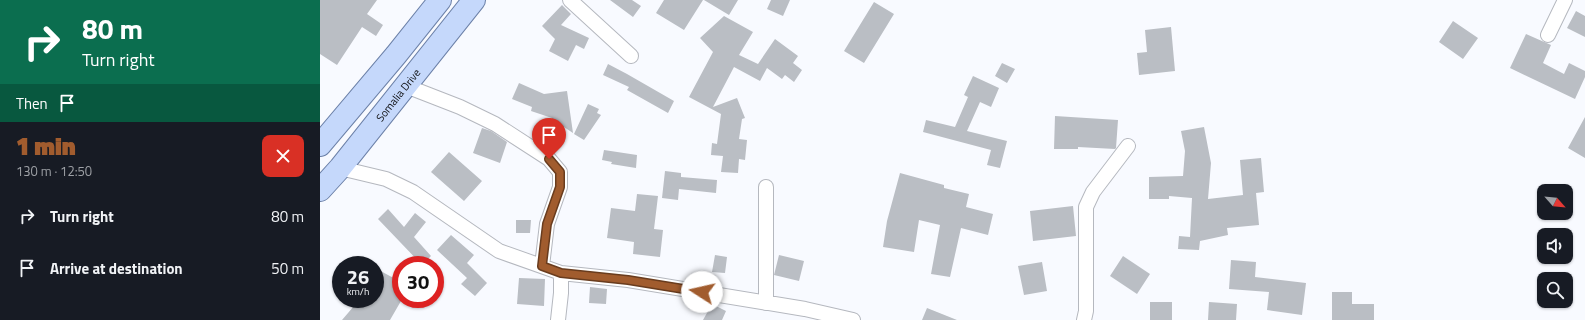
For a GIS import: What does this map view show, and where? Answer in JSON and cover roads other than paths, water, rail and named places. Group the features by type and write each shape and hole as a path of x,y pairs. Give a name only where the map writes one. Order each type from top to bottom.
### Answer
{"main road":[{"path":"320,145 440,0"},
{"name":"Somalia Drive","path":"320,190 340,168 474,0"}],"street":[{"path":"570,0 631,56"},
{"path":"1548,35 1565,0"},
{"path":"406,86 460,107 500,127 549,159 560,172 560,187 547,224 542,266"},
{"path":"1084,320 1086,311 1086,207 1093,192 1128,146"},
{"path":"340,168 386,179 413,192 499,251 561,273 628,280 805,309 853,320"},
{"path":"766,187 766,303"},
{"path":"558,320 561,293 561,273"}]}
